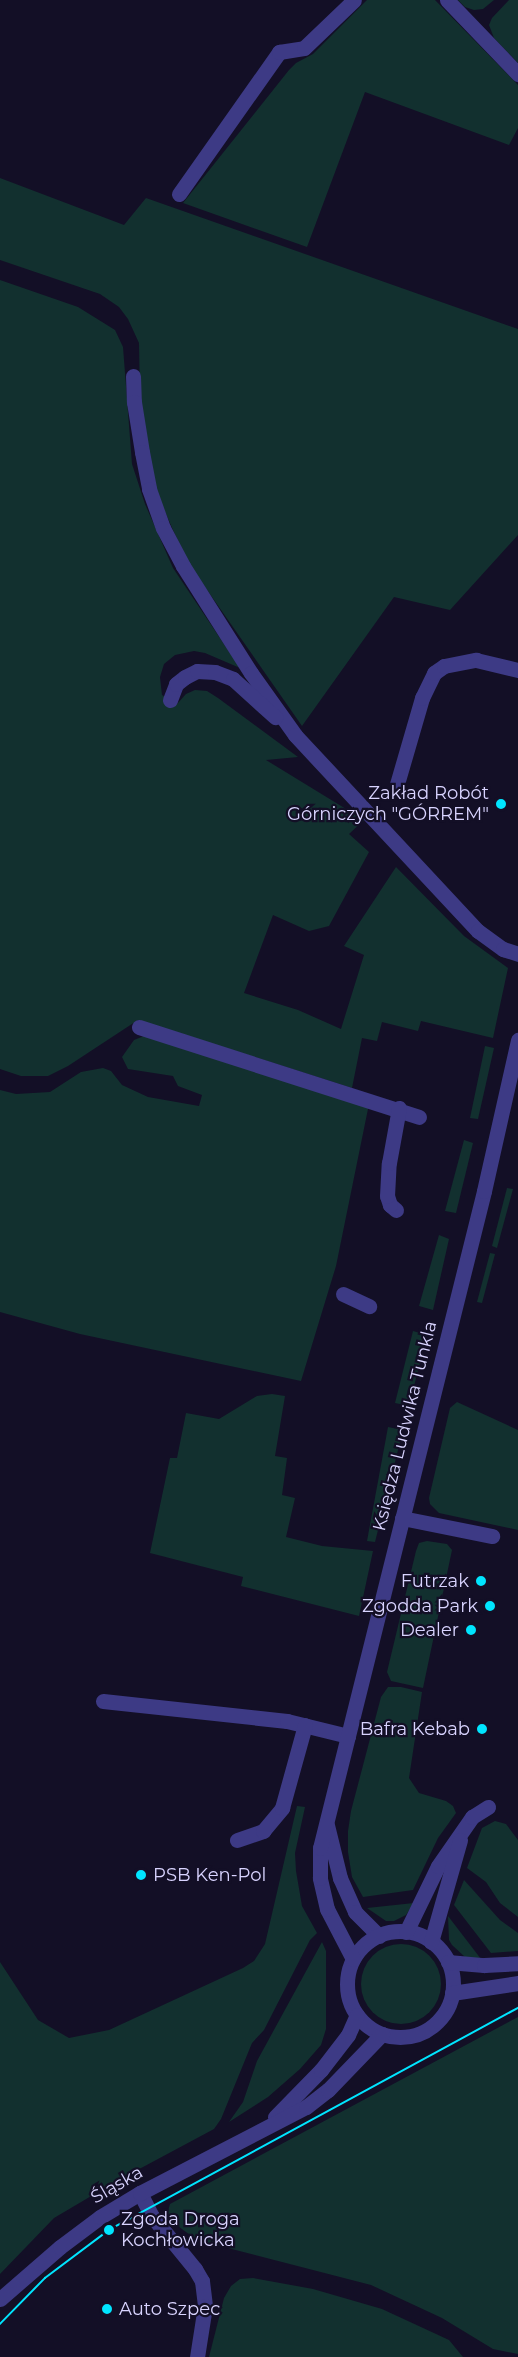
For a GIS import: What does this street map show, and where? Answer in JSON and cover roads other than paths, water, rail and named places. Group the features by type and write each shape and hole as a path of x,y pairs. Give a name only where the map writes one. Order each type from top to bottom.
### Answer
{"street":[{"path":"178,194 279,52 304,48 354,0"},
{"path":"447,0 518,74"},
{"path":"133,376 134,402 149,489 163,528 183,566 227,636 295,735"},
{"path":"397,784 422,698 434,673 444,666 476,660 518,670"},
{"path":"170,700 176,684 197,671 215,672 233,680 295,735 478,931 503,949 518,954"},
{"path":"139,1027 399,1108 419,1117"},
{"name":"Księdza Ludwika Tunkla","path":"353,1959 327,1909 320,1878 320,1848 484,1191 518,1040"},
{"path":"396,1210 390,1205 387,1196 388,1163 399,1108"},
{"path":"343,1294 369,1306"},
{"path":"402,1518 492,1536"},
{"path":"103,1701 287,1721 348,1736"},
{"path":"237,1840 263,1831 282,1808 305,1725"},
{"path":"406,1932 438,1866 472,1817 488,1807"},
{"name":"Księdza Ludwika Tunkla","path":"326,1822 340,1878 355,1912 379,1936"},
{"path":"431,1942 453,1871 461,1834"},
{"path":"406,1932 431,1942 448,1962 452,1977 452,1993 447,2008 439,2020 427,2030 413,2036 382,2034 368,2027 357,2015 348,1992 347,1980 353,1959 369,1941 379,1936 406,1932"},
{"path":"448,1962 484,1965 518,1963"},
{"path":"452,1993 518,1983"},
{"name":"Śląska","path":"266,2126 321,2070 348,2035 357,2015"},
{"name":"Śląska","path":"0,2299 60,2247 100,2217 140,2193 306,2107 328,2090 382,2034"},
{"path":"140,2193 151,2215 202,2281 205,2300 204,2324 196,2357"}],"tram line":[{"path":"0,2324 45,2278 109,2230 518,2008"}],"place":[{"name":"Zakład Robót Górniczych \"GÓRREM\"","path":"501,804"},
{"name":"Futrzak","path":"481,1581"},
{"name":"Zgodda Park","path":"490,1606"},
{"name":"Dealer","path":"471,1630"},
{"name":"Bafra Kebab","path":"482,1729"},
{"name":"PSB Ken-Pol","path":"141,1875"},
{"name":"Zgoda Droga Kochłowicka","path":"109,2230"},
{"name":"Auto Szpec","path":"107,2309"}]}
